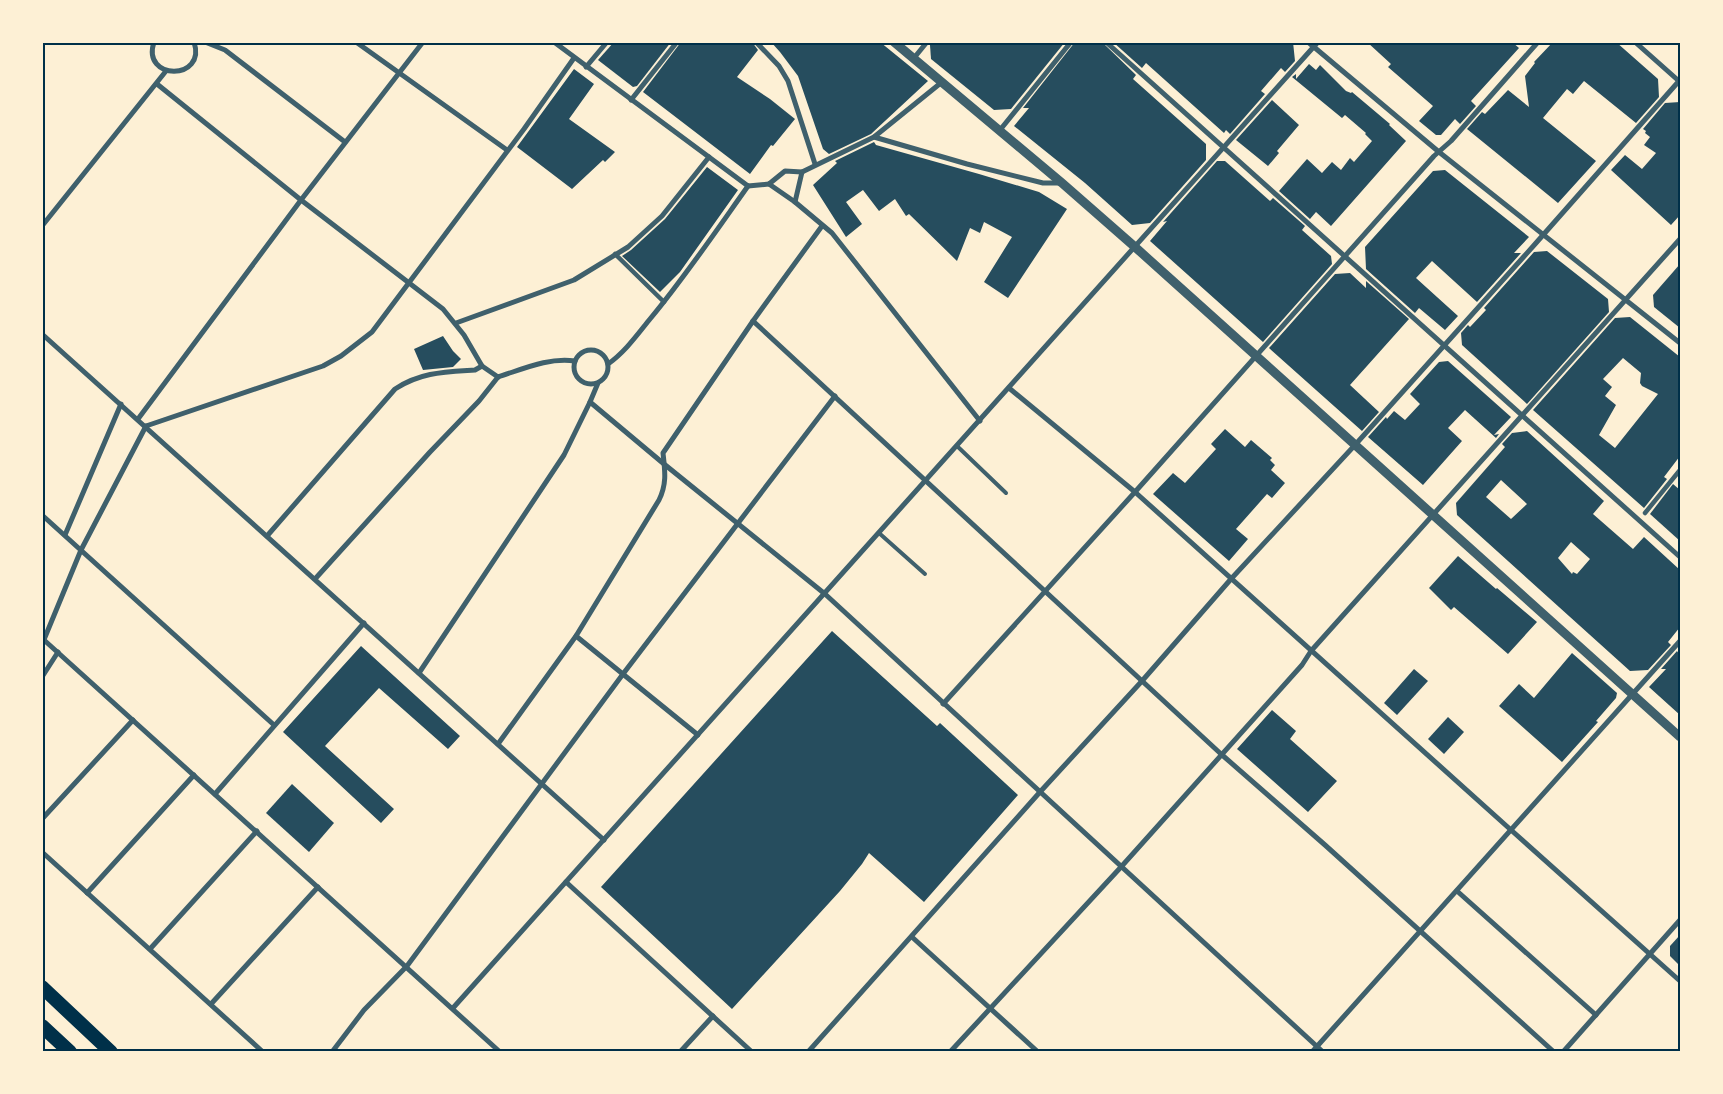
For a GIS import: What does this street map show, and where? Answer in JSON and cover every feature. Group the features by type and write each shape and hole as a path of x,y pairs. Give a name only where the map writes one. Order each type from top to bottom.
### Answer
{"highway":[{"path":"42,987 111,1052"},
{"path":"42,1026 70,1052"}],"street":[{"path":"154,42 152,53 158,66 166,71 176,72 184,70 192,64 196,56 194,42"},
{"path":"205,42 225,50 345,142"},
{"path":"356,42 398,74 507,150"},
{"path":"138,419 301,200 423,42"},
{"path":"554,42 748,186 769,184 785,171 802,172 815,164 837,156 874,137 942,82"},
{"path":"586,67 607,42"},
{"path":"631,100 677,42"},
{"path":"756,42 779,66 788,81 815,164"},
{"path":"894,42 1000,130 1135,247 1680,738"},
{"path":"914,58 927,42"},
{"path":"1000,130 1071,42"},
{"path":"1106,42 1223,149 1346,256 1680,557"},
{"path":"1308,42 1316,45 1439,152 1680,343"},
{"path":"943,704 1538,42"},
{"path":"808,1052 1231,579 1355,445 1680,82 1635,42"},
{"path":"453,1008 1316,45"},
{"path":"500,1052 58,652 43,641 81,550 146,426 323,366 341,356 372,332 574,58"},
{"path":"42,226 166,71"},
{"path":"157,84 301,200 443,309 456,322 482,366 498,377"},
{"path":"874,137 967,164 1043,183 1062,183"},
{"path":"456,322 574,280 628,247 662,216 709,157"},
{"path":"795,202 802,172"},
{"path":"769,184 795,202 832,233 980,421"},
{"path":"419,673 564,455 598,383 606,375 608,364 625,349 664,302 748,186"},
{"path":"498,744 576,636 659,500 664,491 666,478 662,453 753,321 822,226"},
{"path":"950,1052 1121,867 1680,239"},
{"path":"615,254 664,302"},
{"path":"753,321 1221,754 1554,1052"},
{"path":"42,334 604,840"},
{"path":"598,383 586,384 577,377 574,361 582,352 592,350 602,354 608,364"},
{"path":"315,579 479,401 498,377 548,361 562,359 574,361"},
{"path":"267,536 395,388 410,379 434,374 475,370 482,366"},
{"path":"1009,388 1135,492 1680,981"},
{"path":"332,1052 364,1010 406,966 623,674 835,396"},
{"path":"590,402 825,594 1323,1052"},
{"path":"65,535 121,404"},
{"path":"1645,513 1680,470"},
{"path":"42,514 274,725"},
{"path":"215,794 364,623"},
{"path":"576,636 698,735"},
{"path":"1312,1052 1680,641"},
{"path":"42,677 58,652"},
{"path":"42,819 133,720"},
{"path":"88,893 194,775"},
{"path":"150,949 256,831"},
{"path":"42,852 263,1052"},
{"path":"566,882 752,1052"},
{"path":"211,1004 318,886"},
{"path":"1457,890 1596,1014"},
{"path":"1563,1052 1680,920"},
{"path":"912,936 1038,1052"},
{"path":"680,1052 713,1016"}],"lane":[{"path":"957,446 1006,493"},
{"path":"879,533 925,574"}],"building":[{"path":"614,42 671,42 637,86 633,87 598,60"},
{"path":"681,42 752,42 758,50 737,77 770,99 795,119 773,146 771,145 750,174 643,92"},
{"path":"771,42 880,42 928,81 871,134 829,154 823,149 798,76"},
{"path":"931,42 1065,42 1011,109 994,110 931,59"},
{"path":"1075,42 1102,42 1136,75 1133,79 1206,144 1206,160 1150,223 1132,225 1085,183 1014,126 1029,108 1023,108"},
{"path":"1113,42 1293,42 1295,61 1285,72 1281,68 1261,91 1265,94 1230,134 1226,130 1224,133 1146,63 1142,68"},
{"path":"1367,42 1512,42 1519,48 1471,101 1476,106 1460,124 1455,119 1441,135 1436,135 1419,121 1433,106 1388,67 1391,64"},
{"path":"1553,42 1616,42 1658,79 1659,97 1636,123 1584,81 1573,94 1567,89 1543,118 1596,161 1558,203 1467,129 1482,112 1485,114 1508,90 1529,107 1525,76 1534,62"},
{"path":"1309,64 1316,70 1320,65 1346,91 1352,92 1390,124 1406,141 1331,226 1316,212 1310,219 1279,191 1307,159 1322,173 1332,162 1341,170 1350,158 1354,162 1372,141 1366,133 1345,115 1342,118 1292,77 1296,74 1296,79"},
{"path":"574,69 594,84 569,119 615,152 605,162 603,160 572,189 517,147"},
{"path":"1272,100 1299,125 1277,151 1279,153 1268,166 1236,140"},
{"path":"1680,102 1680,215 1671,225 1611,170 1625,155 1642,169 1656,153 1644,145 1650,137 1643,129 1665,103"},
{"path":"874,142 876,145 1039,192 1067,209 1008,298 984,282 1012,237 984,222 980,233 970,228 957,261 909,214 906,216 895,199 879,211 863,190 846,202 862,224 846,237 813,185 837,163 835,161"},
{"path":"1217,161 1225,161 1270,201 1273,198 1305,226 1302,230 1331,256 1332,264 1263,342 1150,241 1167,221 1163,222"},
{"path":"707,167 738,190 680,272 660,292 622,256 665,219"},
{"path":"1445,170 1529,237 1514,253 1521,253 1477,302 1432,261 1416,278 1458,316 1445,330 1419,308 1415,313 1366,269 1365,247 1433,171"},
{"path":"1547,251 1608,299 1609,312 1527,404 1462,345 1461,333 1468,325 1470,327 1486,310 1484,308 1534,252"},
{"path":"1680,264 1680,328 1654,307 1653,295"},
{"path":"1350,273 1366,288 1366,281 1409,319 1350,385 1379,412 1362,431 1269,348 1335,274"},
{"path":"1630,317 1680,357 1680,456 1664,477 1667,479 1644,508 1533,410 1615,318","holes":["1623,358 1641,373 1640,383 1642,386 1658,394 1615,448 1599,435 1616,405 1605,396 1612,387 1603,379"]},
{"path":"443,336 461,359 453,367 423,370 414,349"},
{"path":"1448,361 1511,417 1494,435 1499,434 1496,438 1465,410 1448,428 1462,441 1423,485 1368,437 1394,411 1405,420 1420,404 1410,394 1439,362"},
{"path":"1225,429 1245,447 1251,440 1272,458 1270,460 1275,465 1271,470 1285,483 1272,498 1267,494 1236,529 1248,539 1229,561 1153,494 1173,473 1185,483 1216,449 1211,444"},
{"path":"1527,431 1604,501 1593,514 1633,549 1644,537 1680,570 1680,627 1668,642 1671,645 1648,670 1630,671 1457,515 1456,503 1505,447 1502,444 1512,433","holes":["1501,480 1527,504 1511,519 1486,497","1571,542 1590,559 1577,574 1573,572 1572,574 1558,558"]},
{"path":"1673,484 1680,490 1680,541 1650,514"},
{"path":"1458,556 1537,622 1508,654 1454,607 1451,610 1429,588"},
{"path":"832,631 937,726 940,723 1018,795 924,902 869,853 840,891 732,1009 601,887"},
{"path":"361,646 460,736 448,749 379,688 325,746 394,809 381,823 283,732"},
{"path":"1677,651 1680,653 1680,715 1649,687 1666,669 1661,669"},
{"path":"1572,653 1617,693 1616,698 1596,721 1598,722 1562,762 1499,706 1519,684 1534,698"},
{"path":"1414,669 1428,681 1397,715 1384,703"},
{"path":"1272,710 1296,731 1290,739 1337,781 1308,812 1237,749"},
{"path":"1448,717 1464,732 1444,754 1428,739"},
{"path":"292,784 334,823 309,852 266,813"},
{"path":"1680,935 1680,966 1670,956 1670,946"}]}
